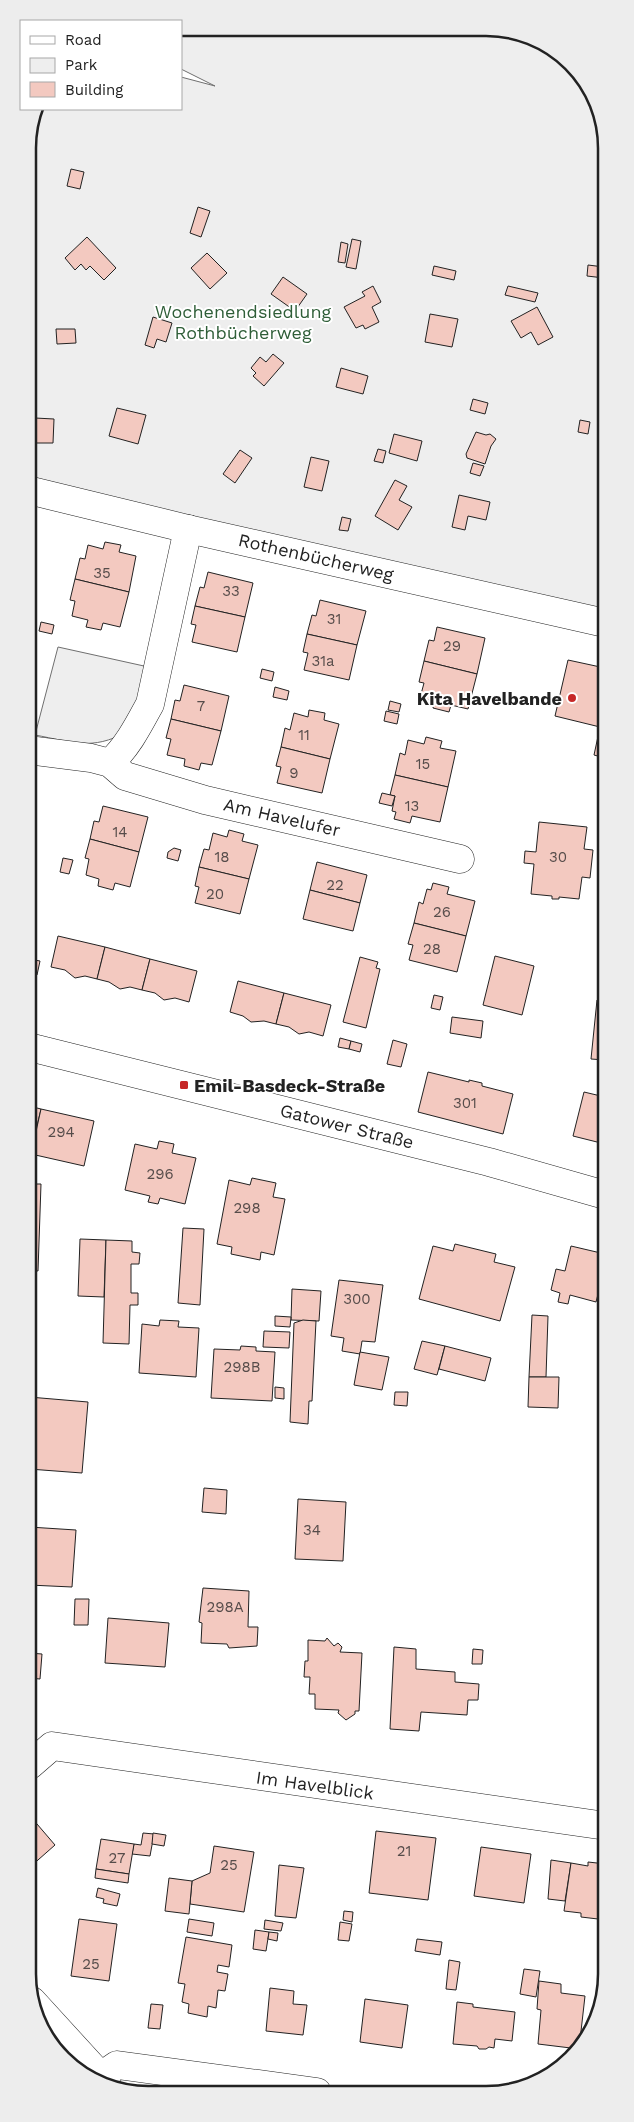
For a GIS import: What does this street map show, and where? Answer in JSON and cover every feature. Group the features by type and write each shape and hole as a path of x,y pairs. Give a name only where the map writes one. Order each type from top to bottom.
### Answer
{"street":[{"name":"Rothenbücherweg","path":"36,492 188,529 598,621"},
{"path":"110,763 122,752 150,704 188,529"},
{"name":"Am Havelufer","path":"36,751 91,758 110,763 125,776 204,800 460,859"},
{"name":"Gatower Straße","path":"36,1049 481,1160 598,1193"},
{"name":"Im Havelblick","path":"36,1759 52,1746 598,1825"},
{"path":"44,2014 100,2074"},
{"path":"106,2077 117,2065 273,2086"}],"green space":[{"name":"Wochenendsiedlung Rothbücherweg","path":"182,36 500,37 522,42 548,55 575,80 583,92 594,119 598,149 598,621 36,492 36,141 43,110 182,110 182,77 215,86 182,70"},
{"path":"58,647 153,668 127,732 103,741 82,743 36,735"}],"building":[{"path":"71,169 84,172 80,189 67,186"},
{"path":"198,207 210,211 201,237 190,233"},
{"path":"87,237 116,268 104,280 90,266 86,270 81,264 75,270 65,258"},
{"path":"352,239 361,241 356,269 346,267"},
{"path":"341,242 348,244 345,263 338,262"},
{"path":"207,253 227,273 210,289 191,268"},
{"path":"588,265 598,266 598,277 587,276"},
{"path":"434,266 456,271 454,280 432,275"},
{"path":"283,277 307,294 295,311 271,294"},
{"path":"373,286 381,302 372,307 379,322 365,329 363,325 356,328 344,307 365,296 362,292"},
{"path":"508,286 538,293 535,302 505,295"},
{"path":"537,307 553,337 538,345 531,332 521,338 511,321"},
{"path":"430,314 458,319 452,347 425,342"},
{"path":"153,317 172,323 166,342 157,339 154,348 145,345"},
{"path":"56,329 75,329 76,343 57,344"},
{"path":"273,354 284,363 264,386 253,376 256,373 251,368 260,357 266,362"},
{"path":"341,368 368,376 363,394 336,387"},
{"path":"473,399 488,403 485,414 470,410"},
{"path":"117,408 146,415 138,444 109,436"},
{"path":"36,418 54,419 53,443 36,443"},
{"path":"580,420 590,422 588,434 578,432"},
{"path":"476,432 486,435 490,434 496,439 491,446 485,464 467,458 466,454"},
{"path":"394,434 422,441 417,461 389,453"},
{"path":"378,449 386,451 383,463 374,461"},
{"path":"240,450 252,458 235,483 223,474"},
{"path":"311,457 329,461 322,491 304,487"},
{"path":"473,463 484,466 480,476 470,473"},
{"path":"395,480 407,486 399,500 412,507 398,530 375,516"},
{"path":"459,495 490,502 486,520 468,516 465,530 452,527"},
{"path":"342,517 351,519 348,531 339,530"},
{"path":"105,542 121,545 119,552 136,556 129,592 75,579 80,558 85,559 88,545 103,549"},
{"path":"208,572 253,583 245,617 195,606 200,587 204,588"},
{"path":"75,579 129,592 120,627 103,623 101,630 86,627 88,620 72,616 75,601 70,600"},
{"path":"320,600 366,611 357,645 307,634 312,615 316,616"},
{"path":"195,606 245,617 237,652 192,642 196,625 191,624"},
{"path":"41,622 54,625 52,634 39,631"},
{"path":"437,627 485,638 477,674 424,661 429,640 434,641"},
{"path":"307,634 357,645 349,680 304,670 308,653 303,652"},
{"path":"568,660 598,666 598,727 555,716"},
{"path":"424,661 477,674 468,709 451,705 449,712 433,708 434,701 420,698 424,683 419,682"},
{"path":"262,669 274,672 272,681 260,678"},
{"path":"184,685 229,696 221,731 171,719 175,700 180,701"},
{"path":"275,687 289,691 287,700 273,697"},
{"path":"390,701 401,704 399,712 388,710"},
{"path":"309,710 325,713 324,720 339,724 330,759 281,747 285,728 290,730 294,713 308,717"},
{"path":"386,711 399,714 397,724 384,721"},
{"path":"171,719 221,731 212,765 201,763 199,770 184,766 185,759 167,755 171,739 166,738"},
{"path":"598,736 598,756 594,755"},
{"path":"426,737 442,741 440,748 456,751 448,787 395,775 400,753 405,755 408,740 424,744"},
{"path":"281,747 330,759 322,793 277,783 281,767 276,766"},
{"path":"395,775 448,787 440,822 412,816 410,823 394,819 396,812 392,811 395,796 390,795"},
{"path":"382,793 395,796 392,806 379,803"},
{"path":"103,806 148,817 139,852 90,839 94,821 99,822"},
{"path":"539,822 587,827 584,849 593,850 590,878 582,877 579,899 559,897 559,899 552,899 552,896 531,894 534,864 524,863 525,851 536,852"},
{"path":"229,830 244,834 242,841 258,845 249,879 199,867 204,849 209,850 213,833 227,837"},
{"path":"90,839 139,852 130,887 115,883 113,890 98,886 99,879 86,875 89,859 85,858"},
{"path":"174,848 181,850 178,861 167,858 168,852"},
{"path":"63,858 73,860 69,874 60,872"},
{"path":"317,862 367,875 360,903 310,890"},
{"path":"199,867 249,879 240,914 195,903 199,887 195,886"},
{"path":"433,883 449,887 447,894 475,901 466,936 414,923 419,902 423,904 427,889 431,890"},
{"path":"310,890 360,903 353,931 303,919"},
{"path":"414,923 466,936 457,972 409,960 413,945 408,944"},
{"path":"58,936 105,947 97,979 85,976 75,978 65,970 51,967"},
{"path":"105,947 150,959 142,990 130,987 120,989 109,982 97,979"},
{"path":"495,956 534,966 522,1015 483,1005"},
{"path":"360,957 378,962 376,968 380,969 366,1028 343,1022"},
{"path":"150,959 197,971 189,1002 175,998 164,1000 155,993 142,990"},
{"path":"36,960 40,961 36,975"},
{"path":"238,981 284,993 276,1024 264,1021 251,1022 243,1016 230,1012"},
{"path":"284,993 331,1005 323,1036 309,1032 299,1034 289,1027 276,1024"},
{"path":"434,995 443,997 440,1010 431,1008"},
{"path":"597,1000 598,1060 591,1059"},
{"path":"452,1017 483,1021 481,1038 450,1033"},
{"path":"340,1038 351,1041 349,1049 338,1047"},
{"path":"393,1040 407,1044 401,1067 387,1064"},
{"path":"351,1041 362,1044 360,1052 349,1049"},
{"path":"428,1072 469,1082 469,1080 482,1083 482,1086 513,1094 503,1134 418,1112"},
{"path":"584,1092 598,1095 598,1142 573,1136"},
{"path":"36,1108 41,1109 36,1130"},
{"path":"41,1109 94,1121 84,1166 36,1155 36,1132"},
{"path":"159,1141 174,1144 172,1153 196,1158 185,1204 160,1198 158,1204 148,1202 150,1196 125,1190 135,1144 157,1149"},
{"path":"252,1178 276,1183 273,1197 285,1199 274,1255 261,1252 260,1260 231,1254 232,1247 217,1244 229,1180 250,1185"},
{"path":"36,1184 41,1184 38,1271 36,1271"},
{"path":"183,1228 204,1229 200,1305 178,1303"},
{"path":"80,1239 106,1240 104,1297 78,1296"},
{"path":"106,1240 132,1241 132,1252 140,1253 139,1264 131,1264 131,1293 138,1293 138,1305 130,1305 129,1344 103,1343"},
{"path":"455,1244 496,1254 494,1262 515,1267 500,1321 419,1299 433,1246 453,1251"},
{"path":"571,1246 598,1252 598,1294 596,1302 570,1295 568,1304 558,1302 560,1293 551,1290 556,1269 565,1271"},
{"path":"339,1280 383,1285 375,1342 362,1341 360,1354 342,1351 344,1338 331,1336"},
{"path":"292,1289 321,1291 319,1321 291,1320"},
{"path":"532,1315 548,1316 546,1377 529,1377"},
{"path":"275,1316 291,1317 290,1327 275,1326"},
{"path":"160,1320 179,1321 178,1327 199,1328 196,1377 139,1373 142,1324 159,1326"},
{"path":"303,1320 316,1321 312,1401 309,1401 308,1424 290,1422 294,1323"},
{"path":"264,1331 290,1332 289,1348 263,1347"},
{"path":"422,1341 445,1346 437,1375 414,1369"},
{"path":"241,1346 256,1347 256,1351 275,1352 272,1401 211,1398 214,1349 240,1350"},
{"path":"445,1346 491,1358 485,1381 439,1369"},
{"path":"360,1352 389,1357 382,1390 354,1385"},
{"path":"529,1377 559,1377 558,1408 528,1407"},
{"path":"275,1387 284,1388 284,1399 275,1398"},
{"path":"395,1392 408,1392 407,1406 394,1405"},
{"path":"36,1398 88,1402 82,1473 36,1470"},
{"path":"204,1488 227,1490 226,1514 202,1512"},
{"path":"298,1499 346,1502 343,1561 295,1559"},
{"path":"36,1527 76,1530 72,1587 36,1585"},
{"path":"203,1588 249,1591 248,1627 258,1627 257,1646 229,1648 227,1644 201,1643 202,1623 199,1622"},
{"path":"75,1599 89,1599 88,1625 74,1625"},
{"path":"108,1618 169,1623 165,1667 105,1663"},
{"path":"327,1638 334,1646 338,1643 342,1647 340,1652 362,1653 359,1711 355,1711 355,1714 346,1720 338,1713 339,1710 315,1709 315,1694 309,1694 310,1677 304,1677 305,1661 308,1661 308,1640 325,1641"},
{"path":"394,1647 416,1649 416,1669 455,1672 455,1682 479,1684 478,1700 468,1700 467,1715 421,1712 419,1731 390,1729"},
{"path":"473,1649 483,1650 482,1664 472,1664"},
{"path":"36,1654 42,1654 40,1679 36,1679"},
{"path":"36,1823 55,1845 36,1862"},
{"path":"376,1831 436,1838 428,1900 369,1893"},
{"path":"143,1833 154,1834 150,1856 132,1854 134,1844 141,1845"},
{"path":"153,1833 166,1835 164,1846 152,1844"},
{"path":"101,1839 134,1844 129,1874 96,1869"},
{"path":"214,1846 254,1852 244,1912 190,1904 192,1881 210,1873"},
{"path":"481,1847 531,1854 524,1903 474,1896"},
{"path":"551,1860 571,1863 565,1901 548,1899"},
{"path":"588,1862 598,1863 598,1919 581,1917 581,1913 564,1911 571,1863 588,1866"},
{"path":"279,1865 304,1868 296,1918 275,1916"},
{"path":"96,1869 129,1874 128,1883 95,1878"},
{"path":"169,1878 192,1881 189,1914 165,1911"},
{"path":"98,1888 120,1894 117,1906 103,1903 104,1899 96,1897"},
{"path":"344,1911 353,1912 352,1922 343,1920"},
{"path":"79,1919 117,1924 109,1981 71,1976"},
{"path":"189,1919 214,1923 212,1936 187,1932"},
{"path":"265,1920 283,1923 281,1931 264,1929"},
{"path":"340,1922 352,1924 349,1941 338,1940"},
{"path":"255,1930 269,1932 266,1951 253,1949"},
{"path":"269,1932 278,1933 277,1941 268,1939"},
{"path":"186,1937 232,1945 229,1967 218,1965 217,1972 228,1974 225,1991 218,1990 216,2008 208,2006 207,2017 188,2013 189,2004 182,2002 185,1984 178,1983"},
{"path":"417,1939 442,1942 440,1955 415,1951"},
{"path":"449,1960 460,1962 456,1990 446,1989"},
{"path":"524,1969 540,1971 536,1997 520,1994"},
{"path":"539,1981 561,1984 561,1993 585,1996 581,2033 569,2048 538,2044 541,2010 537,2009"},
{"path":"270,1988 294,1991 293,2004 307,2005 303,2035 266,2031"},
{"path":"365,1999 408,2005 402,2048 360,2042"},
{"path":"457,2002 473,2004 473,2007 515,2012 512,2041 495,2039 494,2048 489,2047 486,2049 479,2049 477,2046 453,2044"},
{"path":"151,2004 163,2005 160,2029 148,2028"}],"place":[{"name":"Kita Havelbande","path":"572,698"},
{"name":"Emil-Basdeck-Straße","path":"184,1085"}]}
